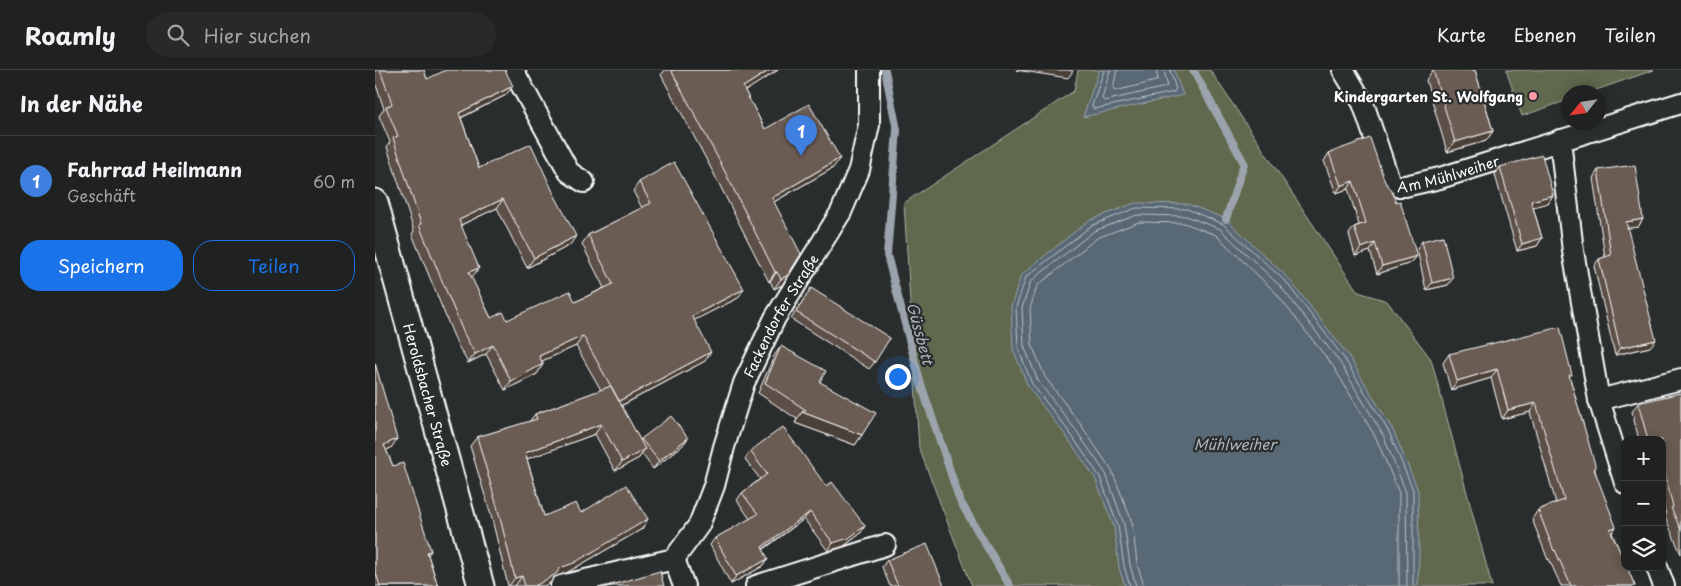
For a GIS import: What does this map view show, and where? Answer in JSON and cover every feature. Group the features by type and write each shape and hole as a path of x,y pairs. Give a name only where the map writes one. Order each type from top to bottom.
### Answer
{"street":[{"path":"513,70 569,172 584,182"},
{"name":"Fackendorfer Straße","path":"675,559 699,525 714,486 744,383 775,318 841,212 859,170 869,125 869,70"},
{"name":"Am Mühlweiher","path":"1343,70 1363,103 1391,186 1405,186 1440,178 1681,103"},
{"path":"1560,140 1573,251 1599,400 1624,481"},
{"name":"Heroldsbacher Straße","path":"375,202 481,586"},
{"path":"1599,400 1681,379"},
{"path":"756,586 885,545"},
{"path":"561,586 675,559 684,586"},
{"path":"1659,571 1665,586"}],"green space":[{"path":"1078,70 1210,70 1358,292 1387,301 1431,359 1492,586 972,586 919,448 904,203 1074,91"},
{"name":"Kindergarten St. Wolfgang","path":"1506,70 1654,70 1606,86 1561,85 1561,102 1522,116"}],"water":[{"path":"1099,70 1174,70 1183,95 1083,117"},
{"name":"Mühlweiher","path":"1135,203 1188,204 1226,219 1289,279 1348,355 1393,430 1418,490 1418,586 1125,586 1119,568 1114,527 1095,478 1066,436 1028,387 1013,349 1011,306 1021,275 1088,221"}],"building":[{"path":"380,70 424,70 427,79 446,70 505,70 513,86 459,113 479,168 531,144 576,236 534,258 503,199 459,220 479,268 469,272 491,318 503,312 507,320 570,291 575,302 613,284 588,235 651,203 639,182 674,162 744,289 692,316 711,352 619,401 583,336 539,356 543,364 511,381 493,345 475,354 464,334 419,225 421,224 393,138 398,136 386,107 392,104"},
{"path":"671,70 770,70 743,87 765,129 809,104 840,158 772,198 801,254 788,275 781,279 777,272 775,272"},
{"path":"1433,70 1475,70 1493,131 1455,142"},
{"path":"1370,138 1385,182 1391,189 1396,202 1400,201 1417,256 1382,266 1375,243 1361,248 1354,227 1366,223 1353,181 1341,186 1329,153"},
{"path":"1542,155 1553,195 1531,201 1542,238 1522,244 1500,167"},
{"path":"1635,165 1643,219 1626,222 1656,340 1620,348 1599,259 1611,255 1598,170"},
{"path":"1443,236 1453,278 1432,283 1422,241"},
{"path":"811,288 890,338 875,362 796,312"},
{"path":"1560,327 1572,375 1569,375 1596,468 1594,469 1616,527 1610,529 1621,554 1621,571 1629,571 1635,586 1571,586 1554,551 1538,510 1564,500 1536,403 1508,410 1497,369 1457,381 1449,354"},
{"path":"781,346 826,371 820,382 876,413 862,435 802,412 806,410 765,383"},
{"path":"375,363 397,439 384,445 393,466 403,463 431,551 427,552 438,586 380,586 375,570"},
{"path":"611,386 645,449 622,462 601,424 525,453 544,516 576,503 581,513 626,485 648,519 574,563 560,568 556,574 535,586 525,586 522,576 515,578 477,437 537,419 535,414"},
{"path":"1680,393 1681,530 1671,508 1673,507 1666,478 1666,436 1647,436 1638,403"},
{"path":"671,416 688,438 659,461 641,439"},
{"path":"783,427 826,486 832,482 865,526 849,538 833,543 810,512 762,547 768,559 736,576 715,538 758,514 742,493 767,474 750,451"},
{"path":"927,544 944,586 898,586 887,560"},
{"path":"660,571 664,586 608,586"}],"waterway":[{"name":"Güssbett","path":"885,70 897,130 887,255 920,381 960,501 1010,586"},
{"path":"1193,70 1244,163 1226,219"}],"place":[{"name":"Kindergarten St. Wolfgang","path":"1533,96"},
{"name":"Fahrrad Heilmann","path":"801,156"}]}
